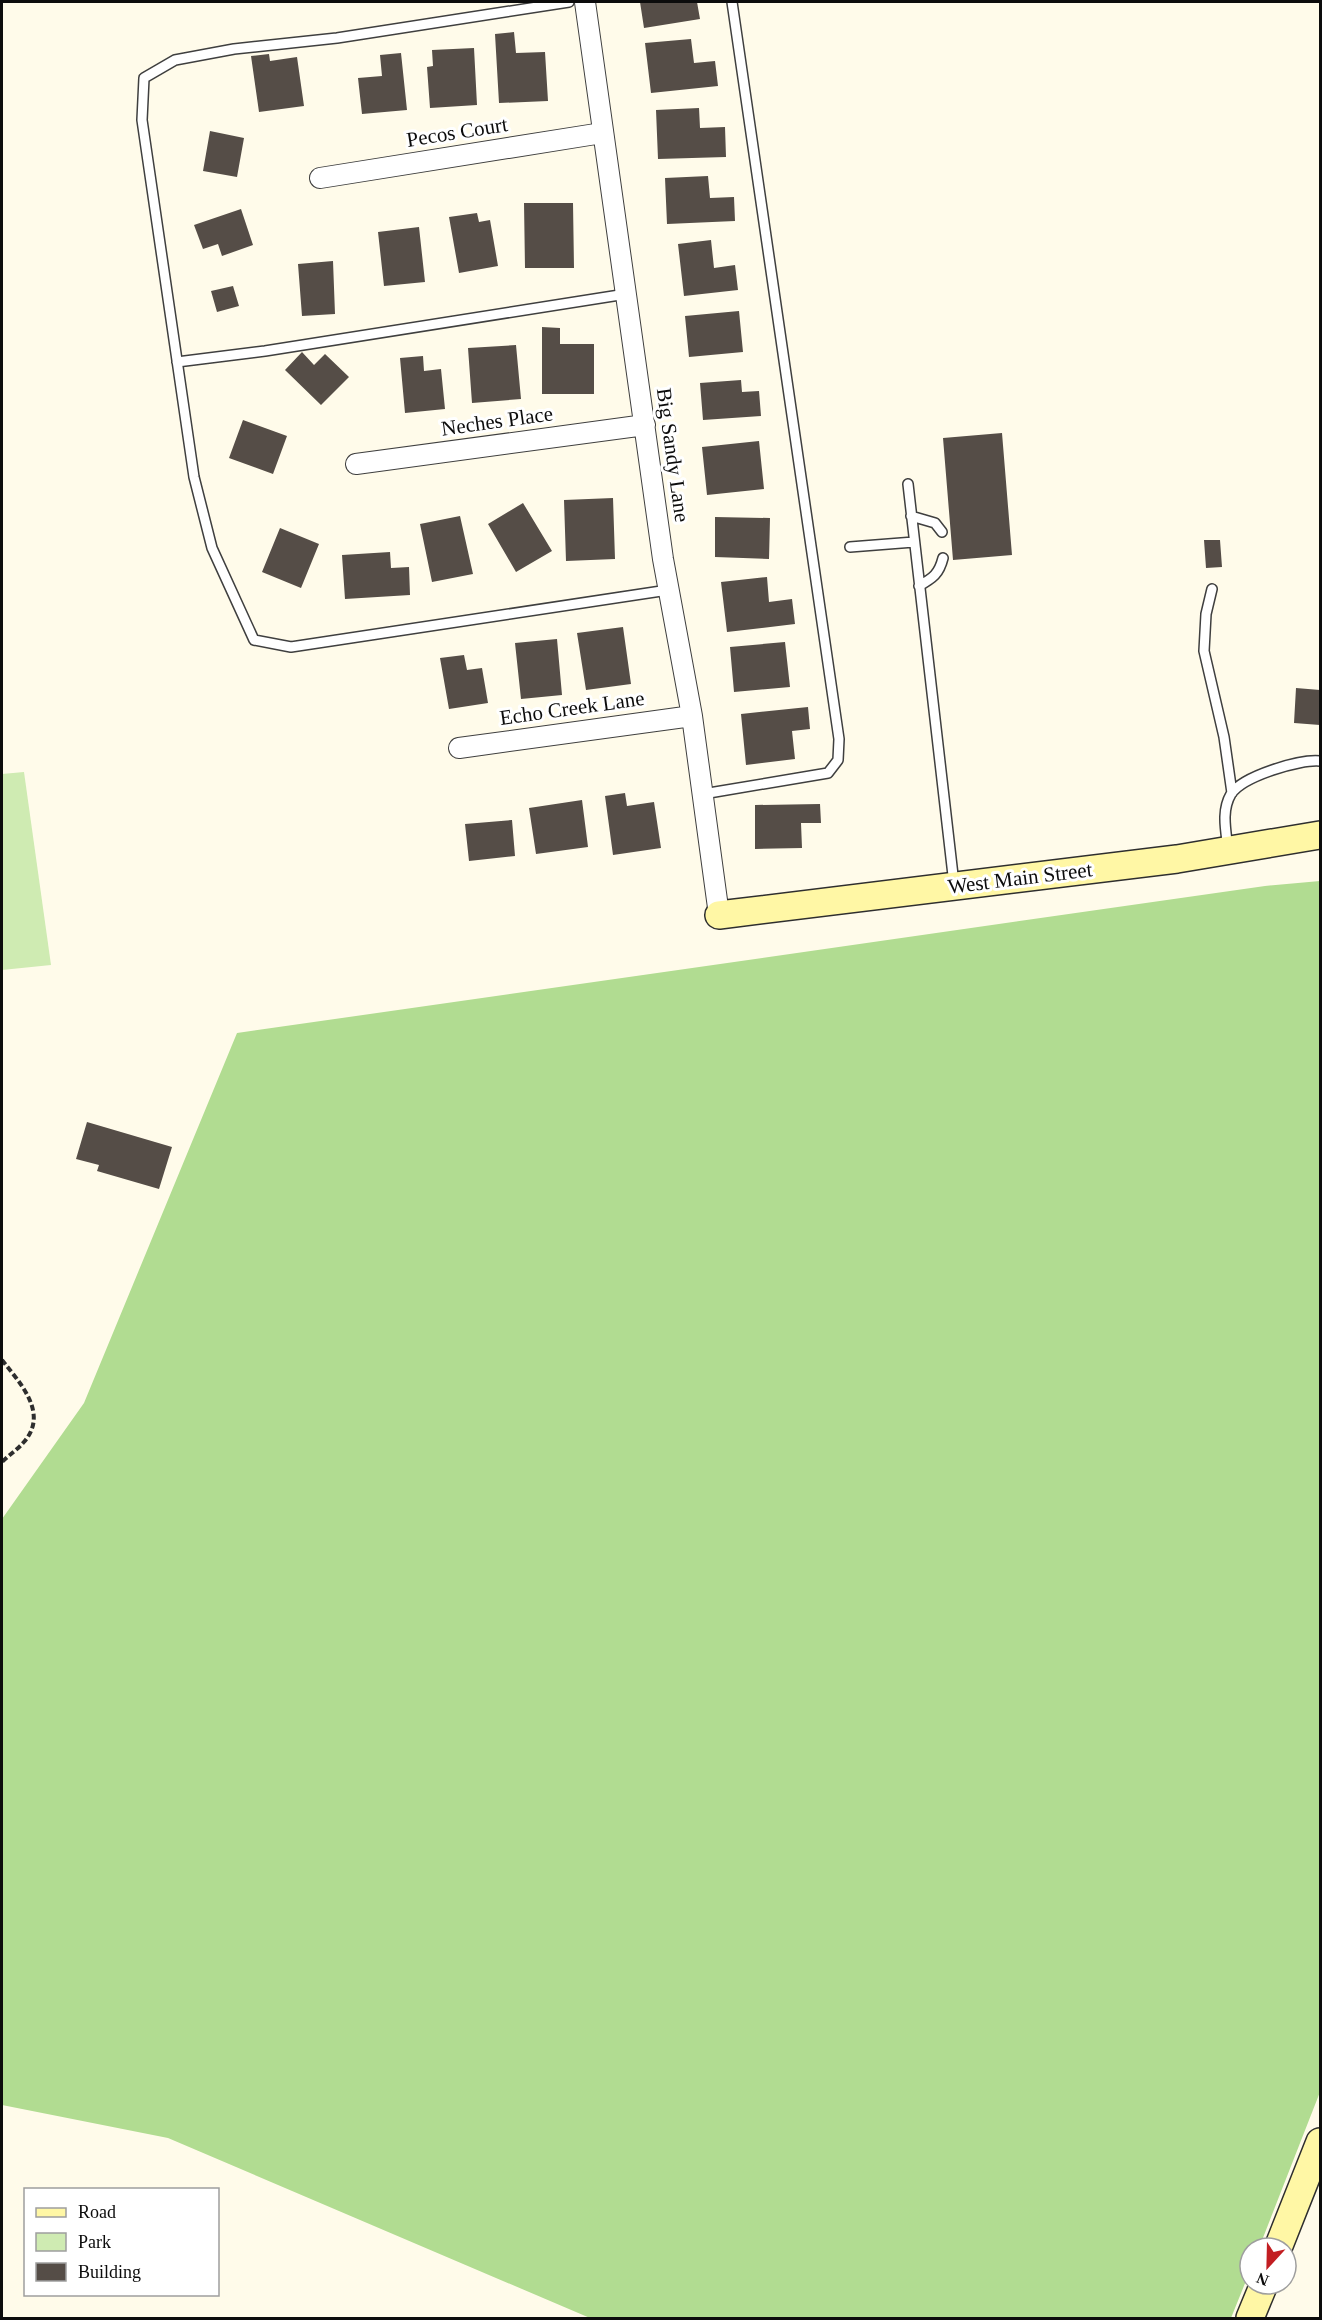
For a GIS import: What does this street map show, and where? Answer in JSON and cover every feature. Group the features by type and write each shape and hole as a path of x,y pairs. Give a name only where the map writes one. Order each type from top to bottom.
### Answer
{"street":[{"name":"Big Sandy Lane","path":"585,2 669,590 692,716 719,915"},
{"name":"Pecos Court","path":"320,178 602,133"},
{"name":"Neches Place","path":"356,464 645,425"},
{"name":"Echo Creek Lane","path":"459,748 692,716"},
{"name":"West Main Street","path":"719,915 1228,851 1320,835"},
{"path":"1283,2236 1320,2142"},
{"path":"1250,2319 1259,2296"}],"lane":[{"path":"569,2 337,38 234,49 175,60 144,78 142,120 194,477 212,548 254,640 291,646 669,590"},
{"path":"703,794 828,773 838,760 839,739 732,2"},
{"path":"177,362 298,346 626,294"},
{"path":"908,484 955,886"},
{"path":"911,516 936,523 942,532"},
{"path":"850,547 914,542"},
{"path":"919,586 934,577 940,570 943,558"},
{"path":"1212,589 1206,614 1204,651 1224,737 1232,793 1224,815 1228,851"},
{"path":"1232,793 1258,775 1309,760 1320,761"}],"path":[{"path":"2,1360 32,1400 33,1414 30,1431 24,1442 2,1462"}],"green space":[{"path":"24,772 51,965 2,970 2,774"},
{"path":"1320,881 1320,2092 1264,2236 1238,2236 1238,2296 1240,2296 1231,2318 590,2318 168,2138 2,2105 2,1519 84,1403 237,1033 1265,886"}],"building":[{"path":"640,2 697,2 700,19 644,28"},
{"path":"514,32 516,53 545,52 548,101 499,103 495,34"},
{"path":"691,39 694,63 715,61 718,86 651,93 645,43"},
{"path":"474,48 477,105 430,108 427,67 433,66 432,50"},
{"path":"401,53 407,110 362,114 358,78 382,76 380,55"},
{"path":"269,54 270,61 297,57 304,106 259,112 251,56"},
{"path":"699,108 700,128 725,127 726,157 658,159 656,110"},
{"path":"210,131 244,138 237,177 203,171"},
{"path":"708,176 710,198 734,197 735,221 667,224 665,178"},
{"path":"524,203 573,203 574,268 525,268"},
{"path":"241,209 253,245 222,256 218,244 203,249 194,225"},
{"path":"477,213 479,222 490,220 498,266 459,273 449,217"},
{"path":"419,227 425,282 384,286 378,232"},
{"path":"711,240 714,268 735,265 738,290 684,296 678,244"},
{"path":"333,261 335,314 302,316 298,264"},
{"path":"233,286 239,306 217,312 211,291"},
{"path":"739,311 743,352 689,357 685,316"},
{"path":"542,327 560,328 560,344 594,344 594,394 542,394"},
{"path":"516,345 521,399 472,403 468,348"},
{"path":"302,352 314,365 325,354 349,377 321,405 285,370"},
{"path":"423,356 424,371 441,369 445,409 405,413 400,358"},
{"path":"741,380 742,392 759,391 761,416 703,420 700,383"},
{"path":"243,420 287,436 273,474 229,458"},
{"path":"1002,433 1012,555 953,560 943,438"},
{"path":"759,441 764,489 707,495 702,447"},
{"path":"613,498 615,559 566,561 564,500"},
{"path":"523,503 552,551 516,572 488,524"},
{"path":"460,516 473,574 432,582 420,524"},
{"path":"715,517 770,518 769,559 715,557"},
{"path":"280,528 319,544 301,588 262,572"},
{"path":"1204,540 1220,540 1222,567 1206,568"},
{"path":"390,552 391,568 409,567 410,595 345,599 342,555"},
{"path":"767,577 769,602 792,599 795,624 727,632 721,582"},
{"path":"623,627 631,684 586,690 577,633"},
{"path":"557,639 562,695 521,699 515,643"},
{"path":"785,642 790,687 734,692 730,647"},
{"path":"464,655 467,670 482,668 488,703 449,709 440,658"},
{"path":"1296,688 1320,690 1320,725 1294,723"},
{"path":"808,707 810,729 792,731 795,759 746,765 741,714"},
{"path":"625,793 627,806 654,802 661,848 613,855 605,796"},
{"path":"582,800 588,847 536,854 529,808"},
{"path":"820,804 821,823 801,823 802,848 755,849 755,805"},
{"path":"512,820 515,856 469,861 465,824"},
{"path":"87,1122 172,1147 159,1189 97,1171 99,1165 76,1159"}]}
